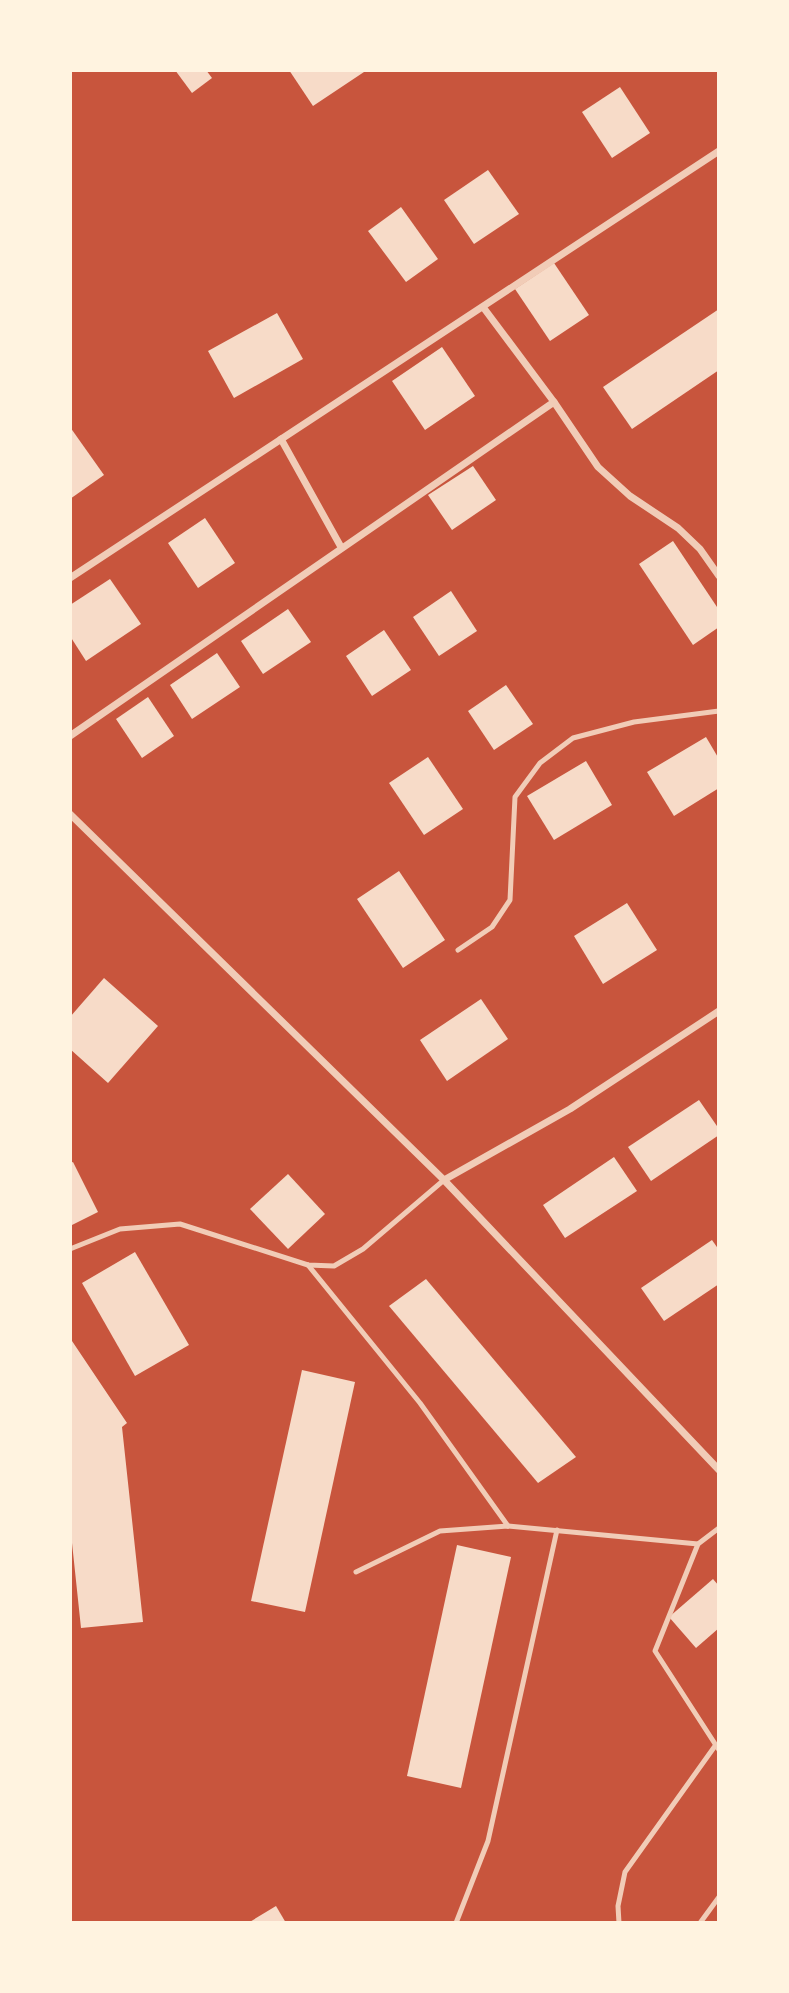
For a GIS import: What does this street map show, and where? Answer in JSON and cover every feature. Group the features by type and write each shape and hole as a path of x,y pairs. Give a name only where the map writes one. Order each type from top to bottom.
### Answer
{"street":[{"path":"70,578 719,151"},
{"path":"483,307 554,402 598,467 630,496 678,528 700,549 719,576"},
{"path":"70,736 554,402"},
{"path":"281,439 341,547"},
{"path":"70,814 444,1180 719,1470"},
{"path":"444,1180 570,1109 719,1011"}],"lane":[{"path":"458,950 492,927 510,900 515,797 540,763 573,738 634,723 719,710"},
{"path":"70,1250 120,1229 180,1224 308,1265 334,1266 363,1250 444,1180"},
{"path":"308,1265 419,1403 508,1526"},
{"path":"356,1572 440,1531 508,1526 698,1544"},
{"path":"619,1923 618,1906 625,1872 717,1748 654,1651 698,1544 719,1528"},
{"path":"456,1923 488,1841 558,1530"},
{"path":"700,1923 719,1897"}],"building":[{"path":"175,70 206,70 212,78 192,93"},
{"path":"289,70 367,70 313,106"},
{"path":"620,87 650,133 612,158 582,112"},
{"path":"488,170 519,214 474,244 444,200"},
{"path":"401,207 438,259 406,282 368,231"},
{"path":"554,263 589,315 550,341 515,289"},
{"path":"719,309 719,370 632,429 603,387"},
{"path":"277,313 303,359 234,398 208,351"},
{"path":"442,347 475,396 425,430 392,381"},
{"path":"70,427 104,475 70,499"},
{"path":"473,466 496,500 452,530 428,495"},
{"path":"205,518 235,563 198,588 168,543"},
{"path":"673,541 719,610 719,627 693,645 639,564"},
{"path":"110,579 141,624 86,661 70,636 70,605"},
{"path":"451,591 477,631 439,656 413,617"},
{"path":"288,609 311,642 263,674 241,641"},
{"path":"384,630 411,670 372,696 346,656"},
{"path":"217,653 240,687 192,719 170,685"},
{"path":"506,685 533,724 494,750 468,711"},
{"path":"148,697 174,736 142,758 116,719"},
{"path":"706,737 719,759 719,788 674,816 647,772"},
{"path":"428,757 463,809 424,835 389,783"},
{"path":"586,761 612,805 554,840 527,796"},
{"path":"399,871 445,940 403,968 357,899"},
{"path":"627,903 657,950 603,984 574,936"},
{"path":"104,978 158,1026 108,1083 70,1049 70,1017"},
{"path":"481,999 508,1039 447,1081 420,1040"},
{"path":"699,1100 719,1129 719,1135 651,1181 628,1147"},
{"path":"614,1157 637,1191 565,1238 543,1205"},
{"path":"73,1162 98,1212 70,1226 70,1163"},
{"path":"288,1174 325,1214 288,1249 250,1209"},
{"path":"712,1240 719,1250 719,1284 664,1321 641,1288"},
{"path":"135,1252 189,1345 135,1376 82,1283"},
{"path":"426,1279 576,1457 538,1483 389,1306"},
{"path":"70,1338 127,1423 122,1427 143,1622 81,1628 70,1524"},
{"path":"302,1370 355,1382 305,1612 251,1601"},
{"path":"457,1545 511,1557 461,1788 407,1776"},
{"path":"713,1579 719,1586 719,1628 696,1648 669,1617"},
{"path":"276,1906 286,1923 248,1923"}]}
